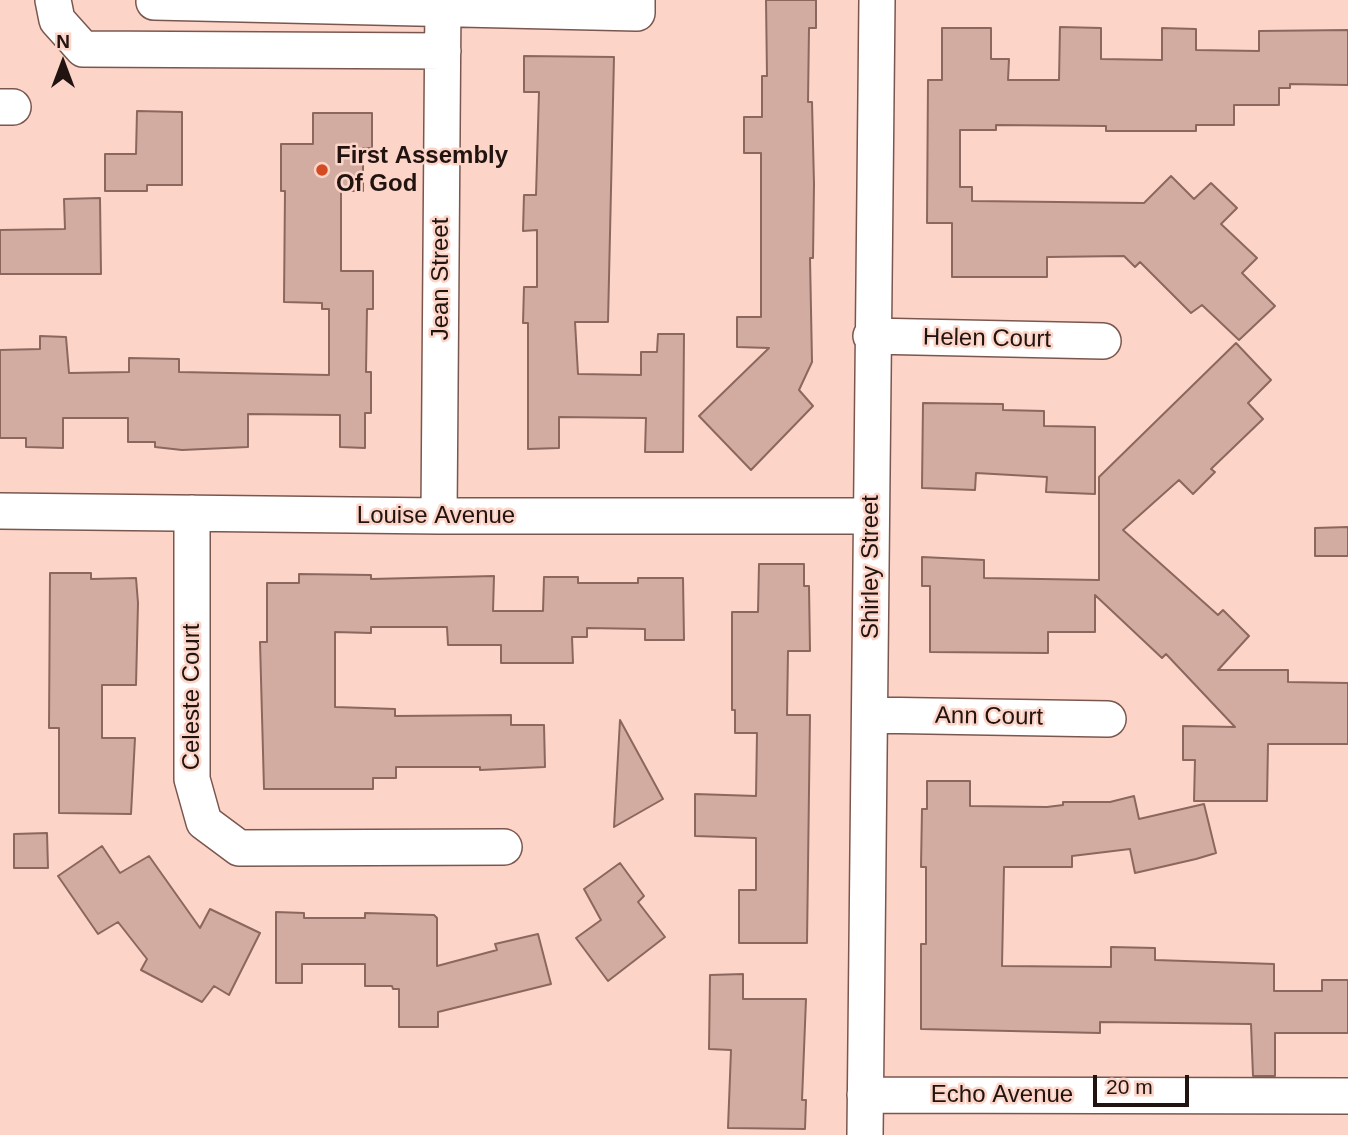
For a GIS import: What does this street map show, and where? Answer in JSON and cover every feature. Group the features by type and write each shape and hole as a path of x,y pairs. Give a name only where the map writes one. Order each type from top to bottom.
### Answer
{"street":[{"path":"53,0 57,20 83,49 443,51"},
{"path":"154,50 154,1 533,5 637,13 637,0"},
{"name":"Shirley Street","path":"865,1135 877,0"},
{"name":"Jean Street","path":"439,516 443,5"},
{"name":"Helen Court","path":"872,336 1103,341"},
{"name":"Louise Avenue","path":"0,510 439,516 871,516"},
{"name":"Celeste Court","path":"192,513 192,779 204,822 239,848 504,847"},
{"name":"Ann Court","path":"870,715 1108,719"},
{"name":"Echo Avenue","path":"865,1095 1348,1096"}],"building":[{"path":"766,0 816,0 816,28 809,28 808,102 812,102 814,184 813,258 810,258 812,362 799,390 813,406 751,470 699,416 769,348 737,347 737,317 761,317 761,153 744,153 744,117 762,117 762,76 767,76"},
{"path":"1060,27 1101,28 1101,59 1162,60 1162,28 1196,29 1196,50 1259,51 1259,31 1348,30 1348,85 1290,84 1290,88 1279,88 1279,105 1234,105 1234,125 1196,125 1196,131 1106,131 1106,126 996,125 996,130 960,130 960,187 972,187 972,201 1144,203 1171,176 1194,199 1211,183 1237,208 1221,224 1257,258 1242,273 1275,306 1239,340 1202,305 1191,313 1140,262 1135,267 1124,256 1047,257 1047,277 952,277 952,223 927,223 928,80 942,80 942,28 991,28 991,59 1009,59 1008,80 1059,80"},
{"path":"524,56 614,57 608,322 575,322 578,374 641,375 641,352 657,352 658,334 684,334 683,452 645,452 646,418 559,417 559,448 528,449 528,323 523,323 524,287 537,287 537,230 523,231 524,195 536,195 539,92 524,92"},
{"path":"137,111 182,112 182,185 147,185 147,191 105,191 105,154 136,154"},
{"path":"313,113 372,113 372,148 363,148 363,191 341,191 341,271 373,271 373,309 367,309 366,372 371,372 371,413 365,413 365,448 340,447 340,415 248,414 248,447 182,450 155,447 155,442 128,442 128,418 63,418 63,448 26,447 26,438 0,438 0,350 40,349 40,336 66,337 69,373 129,372 129,358 179,359 179,372 329,375 329,309 322,309 322,303 284,302 285,191 281,191 281,144 313,144"},
{"path":"100,198 101,274 0,274 0,230 65,229 64,199"},
{"path":"1236,343 1271,380 1248,403 1263,419 1211,469 1215,472 1193,494 1179,480 1123,530 1218,615 1223,610 1249,636 1218,670 1288,670 1288,682 1348,683 1348,744 1268,744 1267,801 1194,801 1195,760 1183,760 1183,726 1235,727 1166,654 1162,658 1095,595 1095,632 1048,632 1048,653 930,652 930,586 922,586 922,557 984,560 984,578 1099,580 1099,477"},
{"path":"923,403 1003,404 1003,410 1044,411 1044,426 1095,427 1095,494 1046,492 1047,477 976,473 975,490 922,488"},
{"path":"1348,527 1348,556 1315,556 1315,528"},
{"path":"759,564 804,564 804,586 809,586 810,651 788,651 787,715 810,715 807,943 739,943 739,890 756,890 756,838 695,836 695,794 756,796 757,733 735,733 735,710 732,710 732,612 758,612"},
{"path":"50,573 91,573 91,579 136,578 136,685 102,685 102,738 135,738 131,814 59,813 59,728 49,728"},
{"path":"299,574 371,575 371,579 494,576 493,611 543,611 544,577 578,577 578,583 638,583 638,578 683,578 684,640 645,640 645,629 587,628 587,637 572,637 573,663 501,663 501,645 448,645 447,627 371,627 371,633 335,632 335,707 395,709 395,716 511,715 511,725 544,725 545,767 480,770 480,767 396,767 396,778 373,778 373,789 264,789 260,642 267,642 267,583 299,583"},
{"path":"620,720 663,799 614,827"},
{"path":"927,781 970,781 970,806 1047,807 1063,805 1063,802 1110,802 1134,796 1139,819 1204,804 1216,853 1135,873 1130,849 1072,856 1072,867 1004,867 1002,966 1111,967 1111,947 1155,948 1155,960 1274,964 1274,991 1322,991 1322,980 1348,980 1348,1033 1275,1033 1275,1076 1253,1076 1251,1024 1100,1022 1100,1033 921,1029 921,944 926,944 926,867 921,867 922,809 927,809"},
{"path":"47,833 48,868 14,868 14,834"},
{"path":"102,846 120,873 149,856 200,928 210,909 260,933 229,995 214,986 202,1002 141,970 147,959 118,922 98,934 58,876"},
{"path":"620,863 644,896 638,902 665,937 608,981 576,938 601,920 584,889"},
{"path":"276,912 304,913 304,918 365,918 365,913 434,915 437,918 437,966 497,950 495,944 538,934 551,984 438,1012 438,1027 399,1027 399,989 393,989 392,986 365,986 365,964 302,964 302,983 276,983"},
{"path":"743,974 743,999 806,999 802,1100 806,1100 805,1129 728,1128 731,1050 709,1049 710,975"}],"place":[{"name":"First Assembly Of God","path":"322,170"}]}
